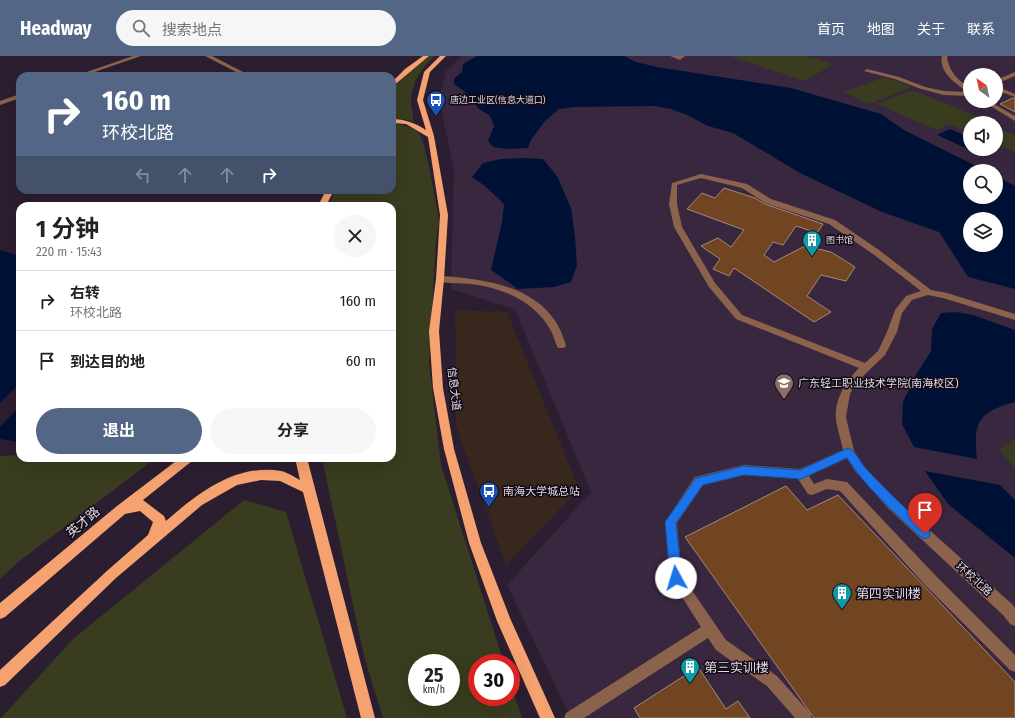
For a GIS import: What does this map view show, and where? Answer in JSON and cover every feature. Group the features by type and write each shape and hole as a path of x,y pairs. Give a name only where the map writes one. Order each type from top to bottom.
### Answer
{"main road":[{"path":"396,80 426,56"},
{"name":"信息大道","path":"443,56 427,72 420,100 431,136 444,215 440,279 434,331 438,388 449,449 475,543 504,621 548,718"},
{"path":"396,121 402,121 415,126 431,136"},
{"name":"英才路","path":"0,612 121,510 183,462"},
{"path":"302,462 368,718"},
{"path":"0,680 112,574 198,501 235,480 261,475 281,476 308,489"},
{"path":"121,510 142,504 149,510 160,520 153,539"}],"street":[{"path":"90,72 138,56"},
{"path":"208,56 240,72"},
{"path":"673,56 680,58 682,56"},
{"path":"945,56 945,66 952,78 963,86"},
{"path":"867,71 897,78 923,88 944,92 963,91"},
{"path":"1003,79 1015,74"},
{"path":"1003,91 1014,96 1003,97"},
{"path":"0,103 16,97"},
{"path":"997,108 1015,119"},
{"path":"866,366 739,317 712,285 678,227 673,204 674,184 701,176 744,186 768,201 832,222 876,252 928,292"},
{"path":"440,279 479,281 516,292 537,305 558,332 561,346"},
{"name":"环校北路","path":"1015,317 944,295 928,292 909,298 898,312 892,332 882,353 866,366 854,379 845,394 841,417 848,452 859,468 892,504 1008,610 1015,619"},
{"path":"805,718 772,681 721,645 710,629 676,578 671,522 699,481 744,470 801,474 848,452"},
{"path":"801,474 812,490 827,484 843,486 930,580 1015,665"},
{"path":"571,718 710,629"}],"shaded area":[{"name":"广东轻工职业技术学院(南海校区)","path":"462,56 1015,56 1015,718 571,718 507,585 591,492 515,309 451,289 454,170 439,99 446,71"},
{"name":"南海大学城总站","path":"455,310 507,312 579,489 506,565 456,426"}],"green space":[{"path":"430,56 435,56 425,66 414,84 411,98 413,121 396,119 396,85 411,70"},
{"path":"730,56 806,56 833,64 805,81"},
{"path":"885,77 912,87 869,104 843,92"},
{"path":"912,90 977,116 963,116 963,130 949,124 937,130 877,104"},
{"path":"396,124 413,128 418,132 421,138 427,158 438,213 439,224 436,240 429,363 441,465 501,654 468,654 468,706 518,706 522,718 383,718 364,656 323,462 396,462 396,202 330,202 334,194 396,194"},
{"path":"1005,131 1015,135 1015,152 1003,147 1003,132"},
{"path":"1015,439 1015,468 999,450"},
{"path":"16,455 16,462 151,462 17,563 0,579 0,456"},
{"path":"244,500 286,512 347,718 1,718 73,639"}],"water":[{"path":"477,56 624,56 636,62 657,67 791,88 881,114 904,130 972,164 963,164 963,204 1003,204 1003,180 1015,186 1015,289 968,277 939,232 882,212 800,173 733,133 708,126 687,115 671,109 655,106 575,107 559,109 545,121 531,140 528,148 508,149 493,147 488,141 494,126 490,116 479,109 464,91 454,84 454,79 462,72 463,64"},
{"path":"950,129 963,135 963,147 937,135"},
{"path":"501,159 543,159 557,176 571,208 577,265 571,282 554,287 518,289 491,270 502,222 504,204 485,186 472,177 483,163"},
{"path":"0,250 16,255 16,387 0,403"},
{"path":"956,312 973,315 1015,330 1015,402 993,410 981,420 976,436 977,459 914,447 902,424 903,402 914,378 931,351 932,329 941,313"},
{"path":"16,410 16,441 0,439 0,427"},
{"path":"925,471 1000,485 1015,500 1015,558 948,504"}],"building":[{"path":"1015,98 1015,112 1003,106 1003,103"},
{"name":"图书馆","path":"724,188 823,224 817,233 796,226 783,245 773,242 764,255 774,262 805,246 831,252 855,267 846,281 821,275 807,296 831,312 814,322 734,268 729,276 713,269 720,259 701,246 718,238 731,247 744,230 687,209 702,193 715,198"},
{"name":"第四实训楼","path":"786,486 807,510 838,495 1015,682 1015,718 814,718 685,537"},
{"name":"第三实训楼","path":"698,667 726,709 738,701 750,718 640,718 634,708"}],"place":[{"name":"唐边工业区(信息大道口)","path":"436,117"},
{"name":"图书馆","path":"812,257"},
{"name":"广东轻工职业技术学院(南海校区)","path":"784,400"},
{"name":"南海大学城总站","path":"489,508"},
{"name":"第四实训楼","path":"842,610"},
{"name":"第三实训楼","path":"690,684"}],"route":[{"path":"676,578 671,522 699,481 744,470 801,474 848,452 859,468 892,504 925,534"}]}
